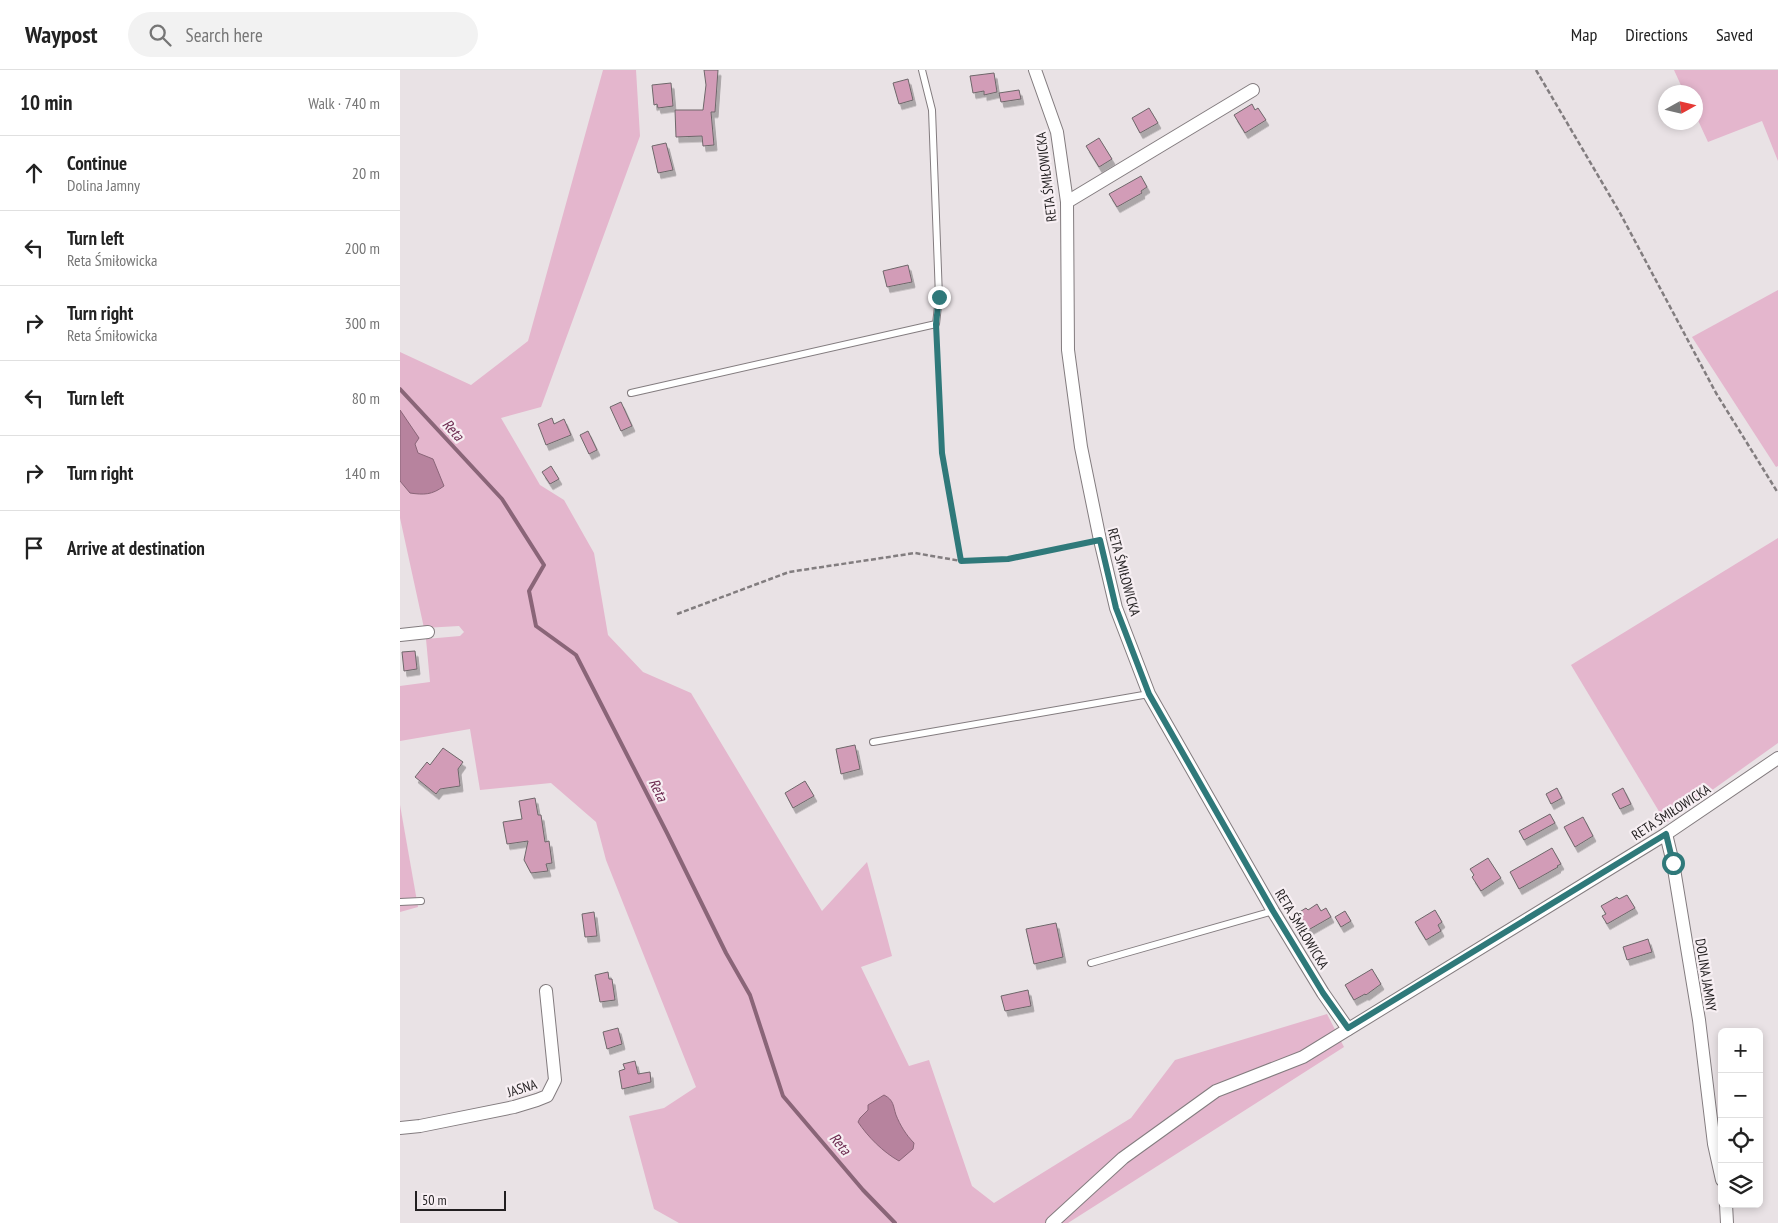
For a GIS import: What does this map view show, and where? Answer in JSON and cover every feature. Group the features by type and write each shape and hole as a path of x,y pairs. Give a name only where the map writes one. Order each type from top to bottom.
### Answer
{"street":[{"name":"RETA ŚMIŁOWICKA","path":"1035,70 1057,132 1067,202 1068,350 1081,447 1116,608 1149,694 1273,911 1323,993 1348,1028"},
{"path":"1067,202 1253,90"},
{"path":"400,635 428,632"},
{"name":"RETA ŚMIŁOWICKA","path":"1052,1223 1123,1158 1216,1091 1303,1057 1666,834 1778,758"},
{"name":"DOLINA JAMNY","path":"1666,834 1673,863 1699,1020 1714,1144 1718,1163"},
{"name":"JASNA","path":"400,1128 420,1126 514,1107 547,1096 555,1080 546,991"},
{"path":"1726,1208 1727,1223"}],"lane":[{"path":"631,393 936,324 939,297 932,110 922,70"},
{"path":"873,742 1149,694"},
{"path":"400,902 421,901"},
{"path":"1091,963 1273,911"}],"path":[{"path":"1536,70 1620,213 1716,393 1778,493"},
{"path":"936,324 942,453 961,561"},
{"path":"677,614 789,572 915,553 961,561 1008,559 1100,540"}],"shaded area":[{"path":"603,70 636,70 640,136 541,407 501,418 540,485 564,500 594,553 608,635 643,672 691,693 822,911 867,862 892,956 861,967 909,1066 929,1060 972,1186 994,1203 1131,1118 1175,1060 1327,1014 1344,1047 1068,1223 679,1223 654,1209 629,1116 664,1108 696,1087 606,860 596,822 551,783 480,790 470,729 400,741 400,686 430,682 426,639 460,636 464,632 459,626 424,628 400,518 400,352 471,385 528,341"},
{"path":"1674,70 1778,70 1778,161 1762,121 1708,142 1702,130 1703,85 1681,85"},
{"path":"1778,290 1778,466 1776,467 1692,337"},
{"path":"400,410 419,438 415,444 418,453 433,459 444,486 432,493 410,493 400,481"},
{"path":"1778,538 1778,743 1666,823 1571,665"},
{"path":"400,805 418,907 400,912"},
{"path":"884,1095 891,1101 901,1126 914,1143 913,1149 899,1161 876,1144 858,1122 868,1110 868,1105"}],"building":[{"path":"704,70 718,70 715,112 711,112 714,145 703,146 702,136 676,137 675,110 703,110 706,85"},
{"path":"994,73 997,92 984,95 984,91 973,93 970,76"},
{"path":"908,79 913,100 899,104 893,83"},
{"path":"671,83 673,106 658,108 657,104 654,105 652,85"},
{"path":"1019,90 1021,99 1001,102 999,93"},
{"path":"1252,104 1255,110 1258,108 1266,120 1245,133 1234,115"},
{"path":"1149,108 1158,123 1140,133 1132,118"},
{"path":"1099,138 1112,159 1099,167 1086,146"},
{"path":"666,143 673,170 658,173 652,146"},
{"path":"1141,176 1147,187 1141,191 1142,193 1117,207 1109,194"},
{"path":"908,265 912,282 887,287 883,271"},
{"path":"621,402 632,426 621,431 610,407"},
{"path":"552,418 554,424 564,419 571,435 546,445 538,424"},
{"path":"588,431 597,450 589,454 580,435"},
{"path":"551,466 559,479 550,484 542,472"},
{"path":"415,651 417,669 404,671 402,652"},
{"path":"855,745 860,769 841,774 836,749"},
{"path":"443,748 463,762 458,769 460,786 440,789 436,794 415,777 427,762 430,765"},
{"path":"805,781 814,796 793,808 785,793"},
{"path":"1557,788 1562,798 1551,804 1546,794"},
{"path":"1623,788 1631,804 1620,809 1612,794"},
{"path":"535,798 538,815 541,815 545,842 549,841 552,863 546,864 548,871 531,873 524,860 528,841 507,844 503,822 522,819 519,801"},
{"path":"1550,814 1555,823 1524,840 1519,831"},
{"path":"1583,817 1593,836 1575,847 1564,827"},
{"path":"1552,848 1561,864 1519,889 1510,872"},
{"path":"1488,858 1501,878 1481,891 1472,877 1474,875 1470,869"},
{"path":"1627,895 1635,908 1607,924 1602,916 1606,914 1601,906 1617,897 1619,899"},
{"path":"1317,904 1321,911 1326,908 1331,917 1303,933 1296,920 1300,917 1298,913 1306,908 1308,910"},
{"path":"1435,910 1442,922 1438,925 1441,931 1426,940 1415,922"},
{"path":"1345,911 1351,921 1341,927 1335,917"},
{"path":"594,912 597,936 585,937 582,914"},
{"path":"1056,923 1063,957 1034,964 1026,929"},
{"path":"1648,939 1652,952 1627,960 1623,947"},
{"path":"1372,969 1381,984 1366,995 1354,1000 1345,985"},
{"path":"608,972 609,979 612,979 615,1000 600,1002 595,975"},
{"path":"1028,990 1031,1006 1005,1011 1001,996"},
{"path":"618,1028 622,1044 607,1049 603,1032"},
{"path":"635,1061 638,1074 650,1072 651,1082 622,1089 619,1071 625,1069 623,1064"}],"waterway":[{"name":"Reta","path":"400,389 502,499 544,565 529,591 536,626 576,655 726,953 750,995 783,1096 863,1190 895,1223"}],"route":[{"path":"939,297 936,324 942,453 961,561 1008,559 1100,540 1116,608 1149,694 1273,911 1323,993 1348,1028 1666,834 1673,863"}]}
